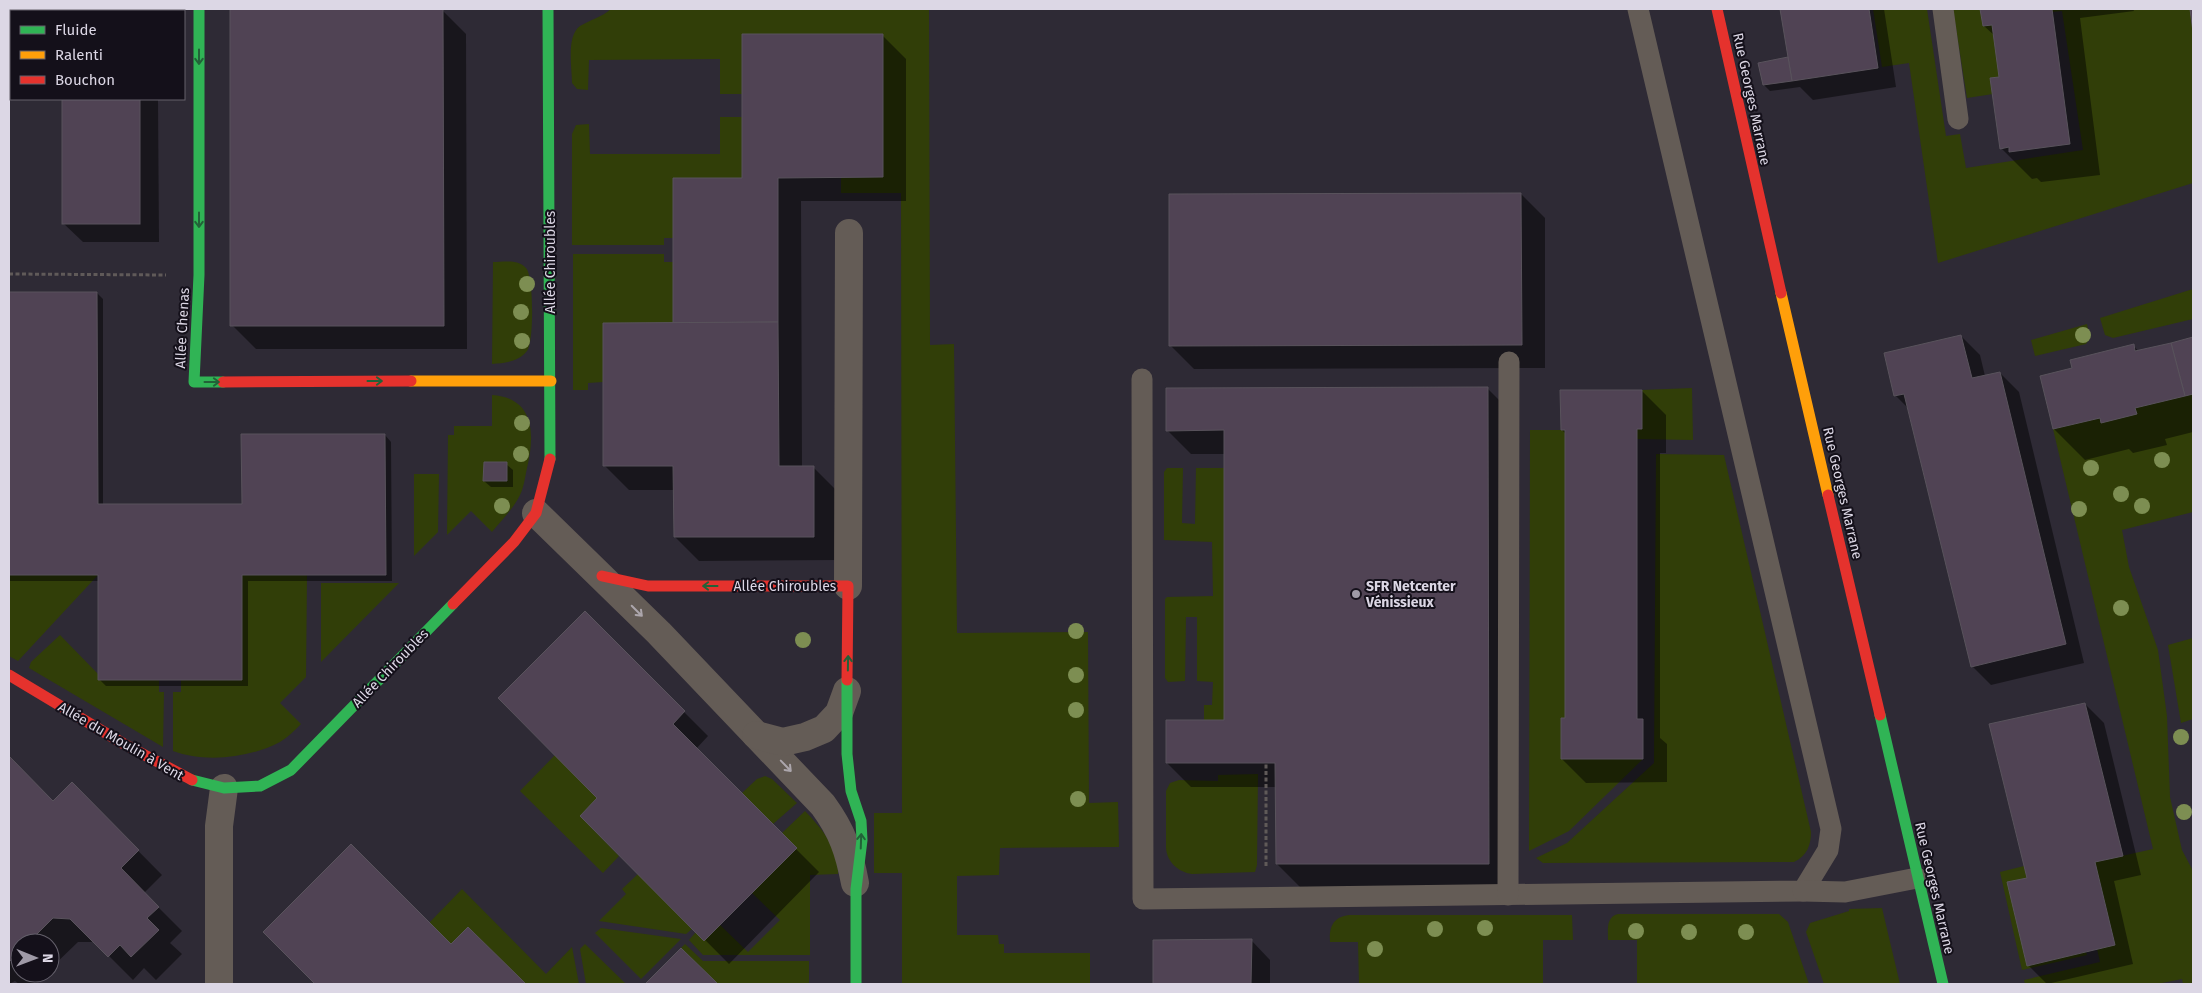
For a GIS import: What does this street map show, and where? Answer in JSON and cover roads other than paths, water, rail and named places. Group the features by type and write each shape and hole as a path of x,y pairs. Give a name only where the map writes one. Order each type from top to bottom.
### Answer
{"street":[{"name":"Allée Chenas","path":"199,9 200,275 194,382 551,380"},
{"name":"Allée Chiroubles","path":"224,788 260,786 291,770 514,542 536,513 550,460 548,9"},
{"name":"Rue Georges Marrane","path":"1717,9 1750,161 1942,984"},
{"name":"Allée Chiroubles","path":"849,233 848,754 851,790 860,821 862,840 856,889 856,984"},
{"name":"Allée Chiroubles","path":"536,513 602,576 823,805 836,824 850,853 856,889"},
{"name":"Allée Chiroubles","path":"602,576 648,586 848,586"},
{"name":"Allée du Moulin à Vent","path":"9,675 158,763 191,780 224,788"},
{"name":"Allée Chiroubles","path":"756,735 784,742 805,738 824,729 839,713 847,691"},
{"path":"219,984 219,826 224,788"}],"lane":[{"path":"1638,9 1831,830 1828,850 1803,891"},
{"path":"1943,9 1958,119"},
{"path":"1508,895 1509,362"},
{"path":"1142,380 1143,899 1845,892 1917,878"}],"place":[{"name":"SFR Netcenter Vénissieux","path":"1356,594"}]}
